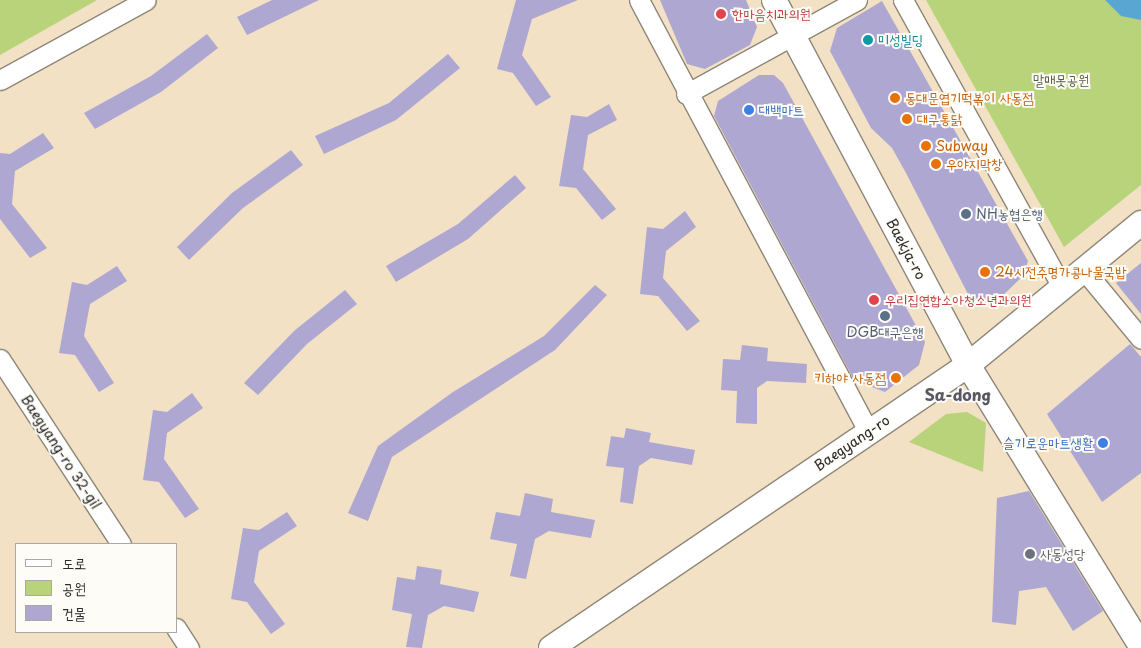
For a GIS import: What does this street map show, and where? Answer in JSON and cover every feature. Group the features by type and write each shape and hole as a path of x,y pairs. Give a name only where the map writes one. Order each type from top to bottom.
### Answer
{"street":[{"path":"0,80 146,0"},
{"path":"639,0 686,94 869,432"},
{"name":"Baekja-ro","path":"774,0 968,365 1141,646"},
{"path":"686,94 858,0"},
{"path":"903,0 1062,287"},
{"name":"Baegyang-ro","path":"551,648 968,365 1141,223"},
{"path":"1084,270 1141,339"},
{"name":"Baegyang-ro 32-gil","path":"0,359 120,543"},
{"path":"178,631 189,648"}],"green space":[{"path":"0,0 97,0 0,55"},
{"name":"말매못공원","path":"926,0 1141,0 1141,185 1064,247"},
{"path":"967,412 986,423 983,472 909,442 946,414"}],"water":[{"path":"1105,0 1141,0 1141,20 1121,16"}],"building":[{"path":"272,0 319,0 247,35 237,17"},
{"path":"516,0 578,0 532,19 522,55 551,97 536,106 513,73 497,69"},
{"path":"660,0 746,0 757,27 750,45 705,69 687,64"},
{"path":"882,1 1028,261 1023,276 994,304 971,300 892,148 871,128 830,51 837,28"},
{"path":"207,34 218,48 161,92 95,129 84,113 151,76"},
{"path":"448,54 460,68 396,120 324,154 315,136 389,103"},
{"path":"759,75 774,75 783,83 925,342 919,365 885,392 854,380 714,116 718,101"},
{"path":"609,104 617,120 588,135 583,169 616,209 602,220 576,188 559,186 571,115 587,117"},
{"path":"43,133 54,148 15,171 12,204 47,248 30,258 0,219 0,153 10,154"},
{"path":"291,150 303,165 243,208 189,260 177,247 232,193"},
{"path":"515,175 526,188 468,239 396,282 386,266 458,224"},
{"path":"685,211 696,227 666,251 663,278 700,321 687,331 658,296 640,294 647,227 663,229"},
{"path":"1141,263 1141,314 1116,283"},
{"path":"117,266 127,281 90,304 84,336 114,383 99,392 75,355 59,353 72,282 87,285"},
{"path":"595,285 607,295 555,350 392,457 368,521 348,513 378,446 453,392 544,336"},
{"path":"345,290 357,304 307,344 258,395 244,383 294,331"},
{"name":"슬기로운마트생활","path":"1130,344 1141,357 1141,473 1102,502 1047,414"},
{"path":"742,345 768,348 767,361 807,364 806,383 767,381 757,388 757,424 736,423 737,391 721,390 723,359 740,360"},
{"path":"192,393 203,408 167,433 164,459 199,509 185,518 159,482 143,480 153,410 167,412"},
{"path":"626,428 651,433 649,442 695,450 692,465 651,458 639,466 633,504 620,502 624,468 606,466 611,436 624,438"},
{"name":"사동성당","path":"1029,491 1103,611 1073,631 1046,587 1019,591 1016,625 992,622 997,498"},
{"path":"525,493 553,499 551,512 595,520 591,538 549,531 535,539 526,579 510,576 517,544 490,539 496,512 520,516"},
{"path":"287,512 297,526 259,551 254,582 285,624 271,634 247,602 231,599 243,528 259,530"},
{"path":"417,566 442,570 440,584 479,592 474,612 444,606 428,615 422,648 406,647 412,614 392,610 397,577 415,580"}],"place":[{"name":"한마음치과의원","path":"721,14"},
{"name":"미성빌딩","path":"868,40"},
{"name":"동대문엽기떡볶이 사동점","path":"895,98"},
{"name":"대백마트","path":"749,110"},
{"name":"대구통닭","path":"907,119"},
{"name":"Subway","path":"926,146"},
{"name":"우야지막창","path":"936,164"},
{"name":"NH농협은행","path":"966,214"},
{"name":"24시전주명가콩나물국밥","path":"985,272"},
{"name":"우리집연합소아청소년과의원","path":"874,300"},
{"name":"DGB대구은행","path":"885,316"},
{"name":"키하야 사동점","path":"896,378"},
{"name":"슬기로운마트생활","path":"1103,443"},
{"name":"사동성당","path":"1030,554"}],"district":[{"name":"Sa-dong","path":"958,394"}]}
